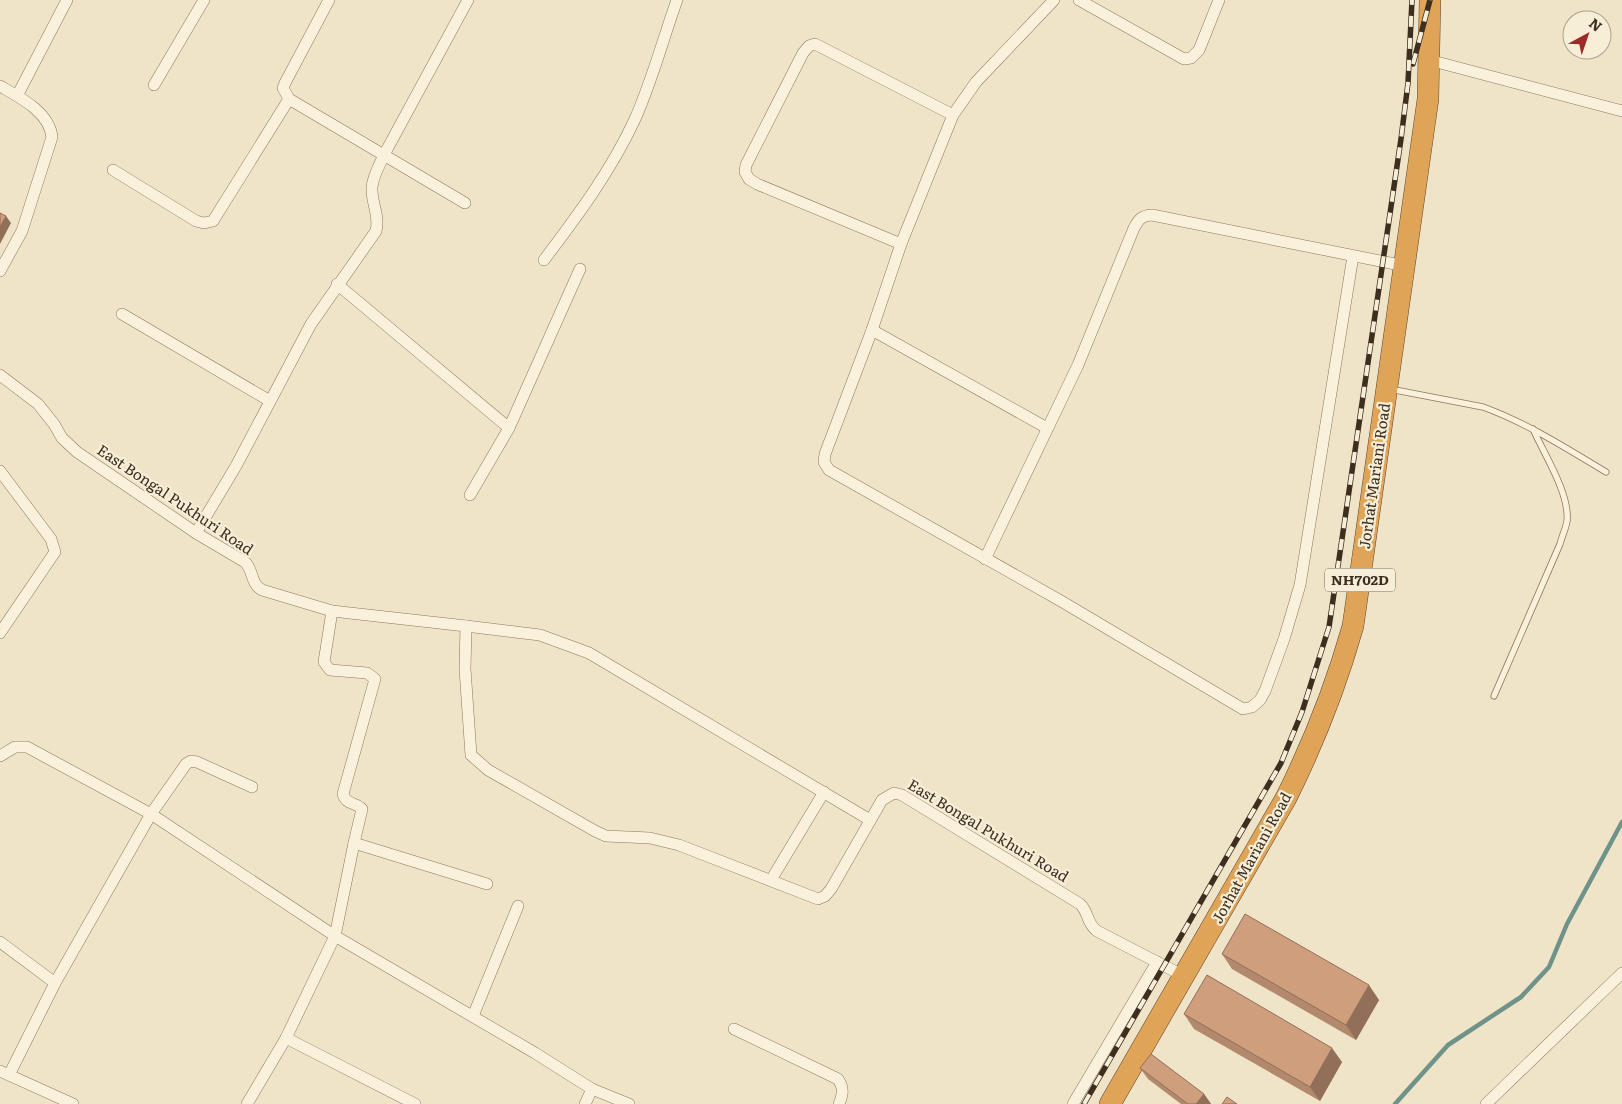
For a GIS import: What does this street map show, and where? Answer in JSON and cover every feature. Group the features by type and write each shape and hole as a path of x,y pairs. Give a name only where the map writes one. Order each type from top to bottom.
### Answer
{"highway":[{"name":"Jorhat Mariani Road","path":"1110,1104 1286,798 1310,751 1339,674 1353,626 1428,100 1430,0"}],"street":[{"path":"17,96 67,0"},
{"path":"154,85 204,0"},
{"path":"329,0 284,83 284,92 288,99 465,203"},
{"path":"196,533 236,466 311,324 337,284 376,231 378,216 372,187 384,154 468,0"},
{"path":"544,260 590,199 625,139 643,98 676,0"},
{"path":"1054,0 976,82 953,115 901,244 872,330 825,454 824,462 829,470 840,478 1061,601 1242,709 1252,707 1260,700 1284,639 1300,585 1353,256"},
{"path":"1079,0 1184,59 1191,58 1199,50 1219,0"},
{"path":"901,244 757,184 748,179 744,172 746,165 803,53 809,46 816,44 953,115"},
{"path":"1430,60 1622,111"},
{"path":"0,86 45,117 51,126 52,138 22,231 0,271"},
{"path":"113,170 196,221 204,224 213,221 218,217 288,99"},
{"path":"985,559 1078,365 1134,228 1139,219 1144,215 1152,215 1405,266"},
{"path":"470,495 508,428 580,269"},
{"path":"337,284 508,428"},
{"path":"122,314 270,401"},
{"path":"872,330 1047,428"},
{"name":"East Bongal Pukhuri Road","path":"0,374 38,404 68,445 196,533 245,562 250,568 255,584 262,590 332,611 466,626 465,670 468,741 471,755 478,763 606,836 669,842 818,899 825,896 882,800 888,794 894,792 902,795 1080,904 1086,910 1092,928 1184,976"},
{"path":"0,471 51,539 55,552 0,633"},
{"path":"247,1104 286,1038 335,936 362,809 358,805 348,802 343,794 375,679 367,673 330,670 326,667 324,662 332,611"},
{"path":"466,626 540,635 589,653 870,820"},
{"path":"0,756 15,747 27,747 151,814 335,936 473,1016 592,1089 628,1104"},
{"path":"73,1104 4,1073 151,814 182,769 191,761 252,786"},
{"path":"771,880 824,792"},
{"path":"354,843 487,884"},
{"path":"473,1016 518,906"},
{"path":"0,942 55,983"},
{"path":"1073,1104 1157,962"},
{"path":"1486,1104 1622,973"},
{"path":"734,1029 838,1079 842,1086 843,1095 839,1104"},
{"path":"286,1038 415,1104"},
{"path":"584,1104 592,1089"}],"lane":[{"path":"1388,388 1484,407 1533,429 1606,472"},
{"path":"1494,696 1560,544 1567,522 1567,509 1563,492 1533,429"}],"building":[{"path":"0,213 6,216 0,227"},
{"path":"1245,914 1369,985 1346,1025 1222,954"},
{"path":"1207,975 1332,1048 1310,1087 1184,1014"},
{"path":"1151,1054 1204,1094 1196,1104 1188,1104 1140,1068"},
{"path":"1227,1097 1237,1104 1222,1104"}],"waterway":[{"path":"1395,1104 1448,1045 1521,997 1549,967 1567,924 1622,822"}],"railway":[{"path":"1084,1104 1281,763 1302,712 1329,627 1401,139 1408,83 1412,0"},
{"path":"1413,64 1430,0"}]}
